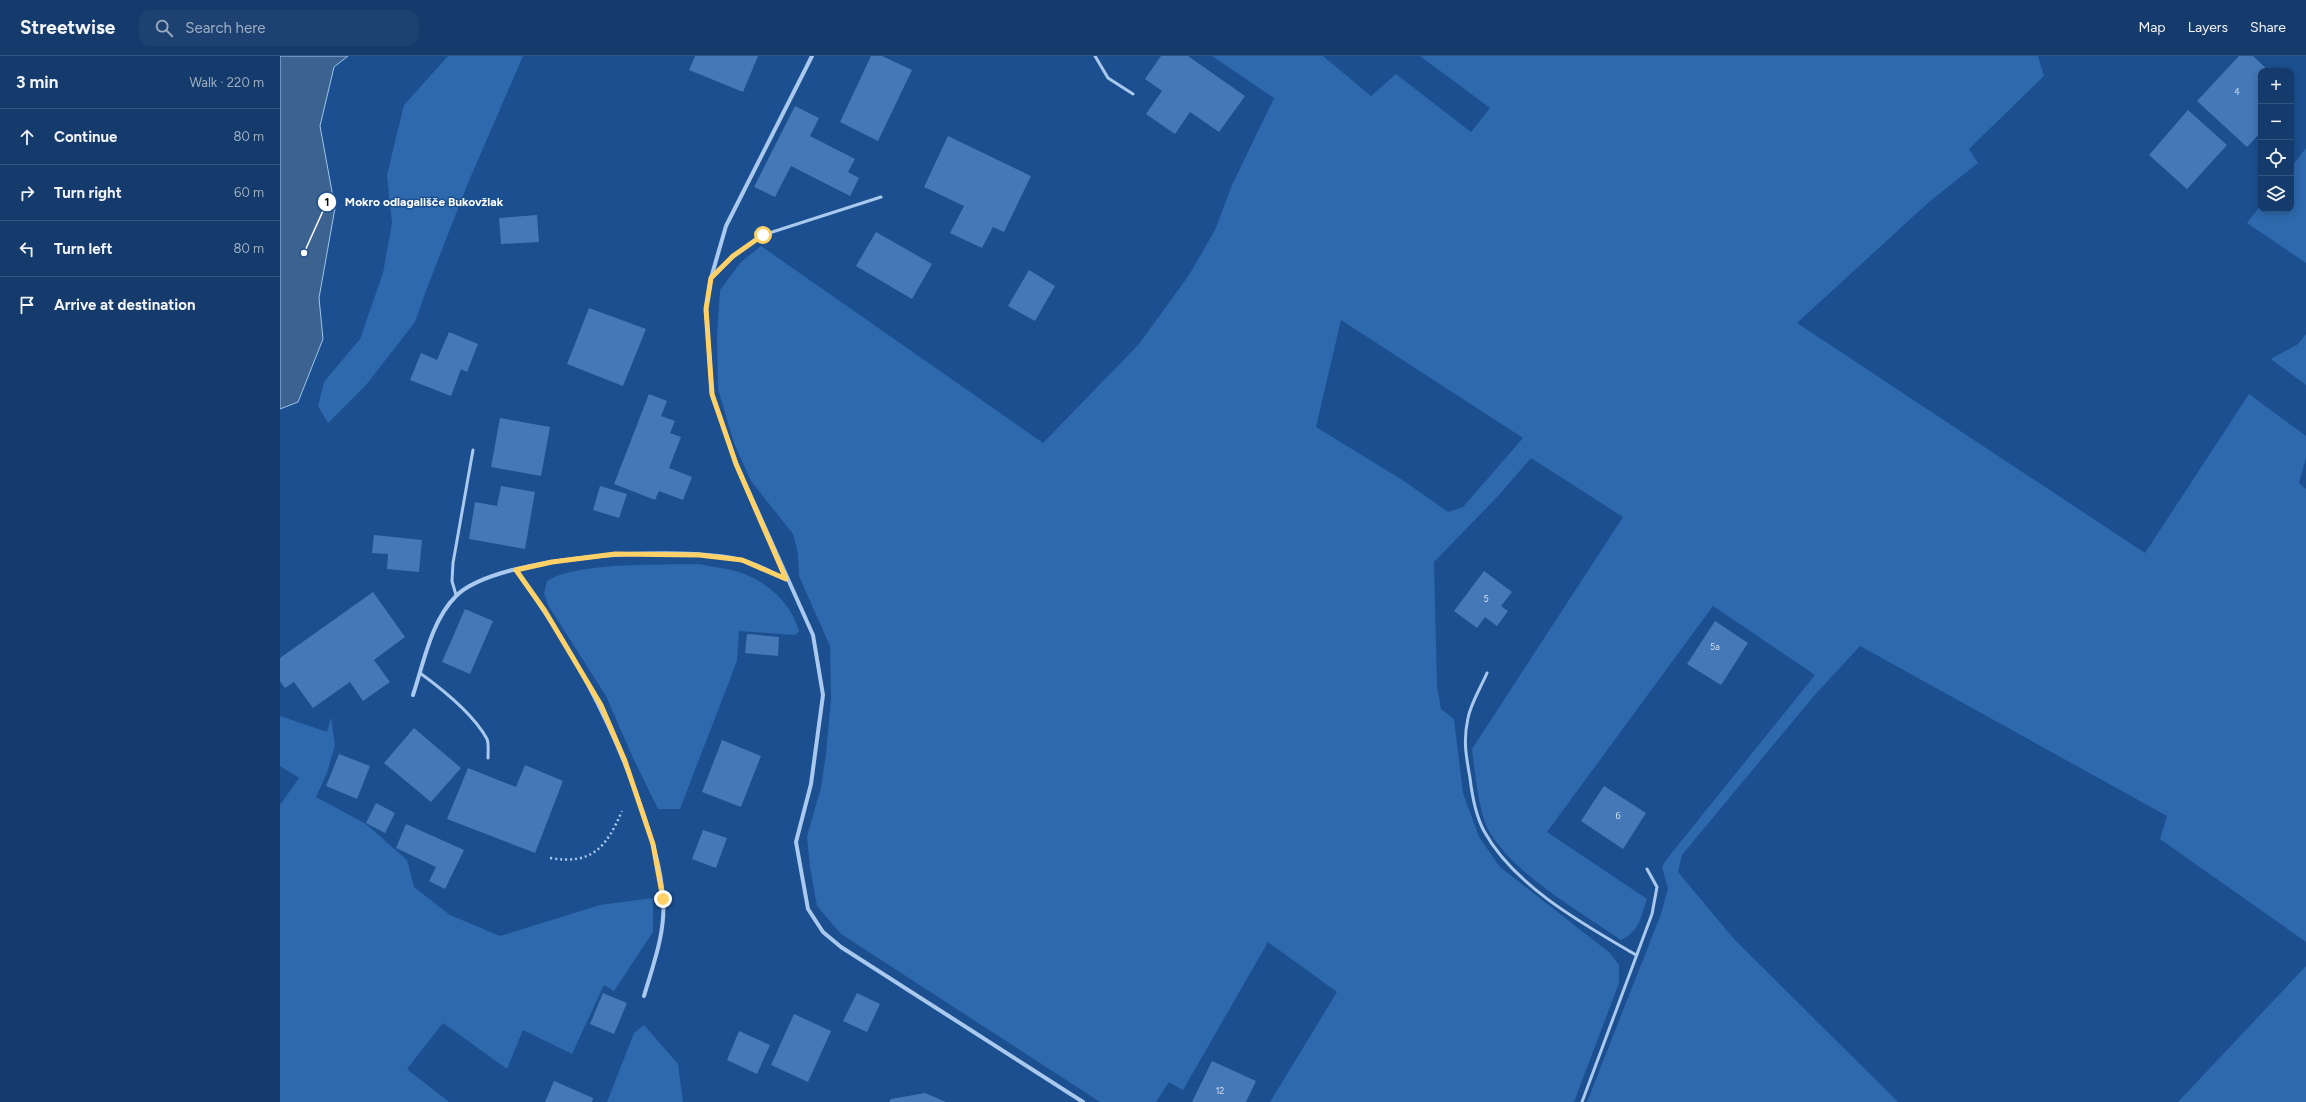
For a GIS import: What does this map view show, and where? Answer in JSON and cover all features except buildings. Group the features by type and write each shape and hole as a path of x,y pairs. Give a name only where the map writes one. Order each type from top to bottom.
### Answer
{"street":[{"path":"812,56 726,226 711,278 706,309 712,394 736,464 786,579 813,635 823,695 811,784 796,842 808,910 823,932 841,948 1083,1102"},
{"path":"413,695 439,615 456,595 473,583 516,570 552,562 615,554 699,555 742,560 786,579"},
{"path":"516,570 545,611 601,705 633,785 653,844 663,899 661,937 644,996"}],"lane":[{"path":"1095,56 1108,78 1133,94"},
{"path":"711,278 733,256 763,235 881,197"},
{"path":"456,595 452,581 453,563 473,450"},
{"path":"420,673 446,693 488,740 488,758"},
{"path":"1487,673 1468,716 1464,746 1472,793 1483,830 1505,862 1548,898 1593,930 1636,954"},
{"path":"1582,1102 1652,914 1657,887 1647,869"}],"path":[{"path":"550,858 569,861 592,854 608,839 633,785"}],"shaded area":[{"path":"280,56 348,56 334,67 320,126 335,208 319,298 323,339 298,402 280,409"},
{"path":"448,56 523,56 468,183 415,322 366,385 328,423 318,406 324,382 360,339 383,273 392,223 387,175 404,105"},
{"path":"1212,56 1323,56 1371,96 1396,74 1471,132 1490,108 1420,56 2038,56 2044,76 1969,149 1978,163 1929,202 1797,323 2145,553 2249,394 2306,436 2306,458 2299,483 2306,489 2306,942 2160,839 2167,816 1860,646 1813,697 1682,855 1678,872 1734,939 1898,1102 1587,1102 1661,914 1668,888 1662,867 1666,860 1815,675 1713,606 1547,832 1647,899 1636,928 1627,937 1621,940 1548,890 1513,861 1488,829 1479,801 1472,749 1623,517 1531,458 1498,496 1434,562 1437,686 1441,709 1454,719 1463,793 1479,837 1500,867 1610,953 1619,965 1619,983 1574,1102 1270,1102 1337,992 1268,942 1183,1090 1169,1082 1156,1102 1100,1102 841,934 817,906 810,867 807,837 821,787 826,754 831,698 830,646 799,576 798,554 793,534 751,481 734,443 718,389 717,334 720,290 741,262 761,246 1043,443 1139,344 1189,275 1215,230 1232,185 1274,98","holes":["1341,320 1523,438 1463,507 1448,512 1404,481 1316,427"]},
{"path":"2306,148 2306,263 2247,223 2258,209 2258,212 2294,212 2294,163"},
{"path":"2306,334 2306,385 2271,359 2298,344"},
{"path":"699,564 739,572 768,587 784,602 799,631 795,635 739,631 737,661 680,809 658,809 633,758 606,696 548,605 544,593 547,581 560,575 578,570 620,566"},
{"path":"280,716 327,732 331,717 335,745 327,773 316,797 366,824 407,860 414,887 450,915 500,936 600,905 653,898 653,932 614,991 604,985 572,1054 523,1030 507,1069 443,1023 407,1069 449,1102 280,1102 280,805 299,778 280,766"},
{"path":"2306,966 2306,1102 2178,1102"},
{"path":"644,1025 678,1064 683,1102 607,1102 634,1033"}],"place":[{"name":"Mokro odlagališče Bukovžlak","path":"304,253"}],"route":[{"path":"663,899 653,844 625,761 601,705 545,611 516,570 552,562 615,554 699,555 742,560 786,579 736,464 712,394 706,309 711,278 733,256 763,235"}]}
